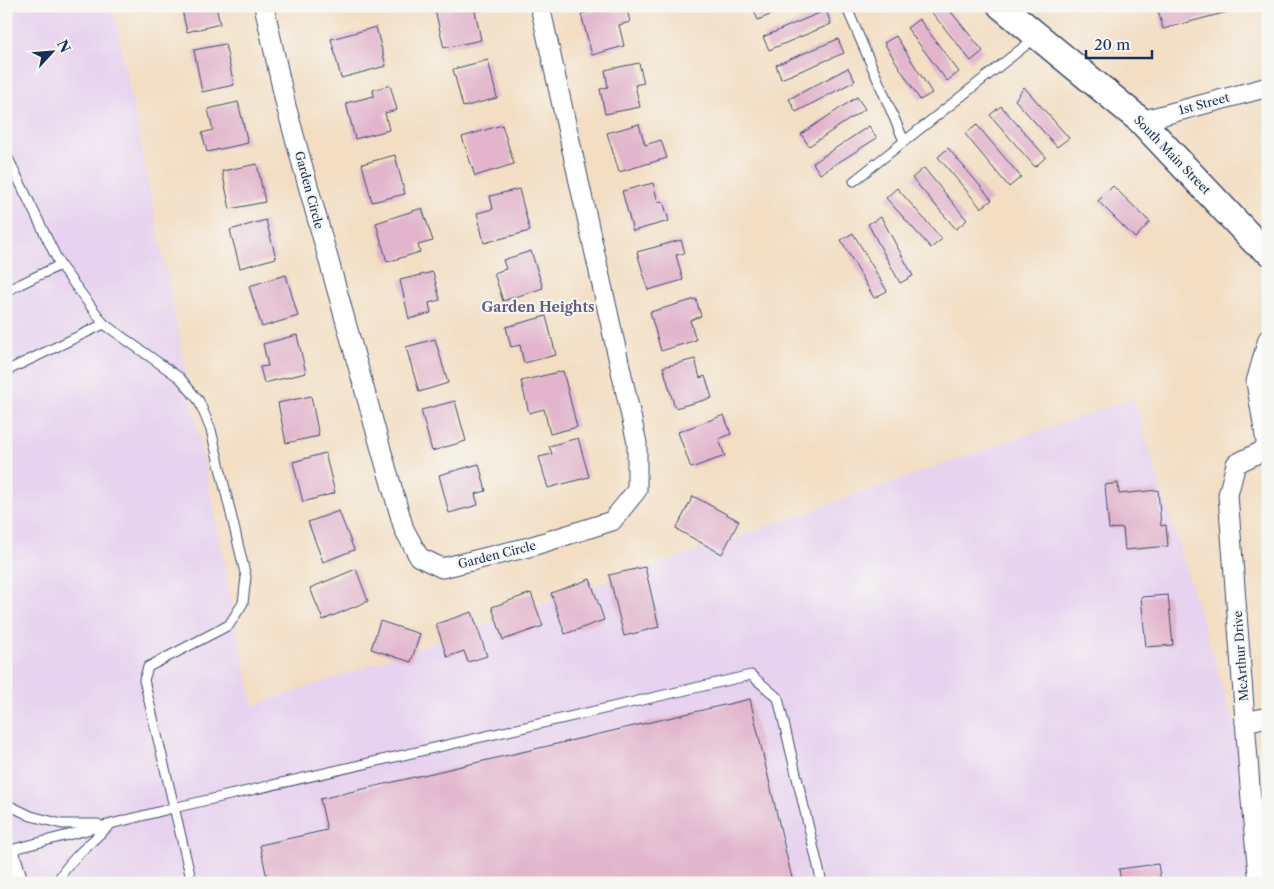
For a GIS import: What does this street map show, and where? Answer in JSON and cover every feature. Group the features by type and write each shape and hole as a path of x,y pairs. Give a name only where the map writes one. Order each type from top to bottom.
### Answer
{"main road":[{"path":"6,857 14,883"}],"street":[{"name":"Garden Circle","path":"264,6 286,106 404,529 419,557 442,568 529,547 612,522 637,490 637,443 540,6"},
{"name":"South Main Street","path":"1001,6 1141,121 1255,242 1268,251"},
{"name":"1st Street","path":"1141,121 1268,87"},
{"path":"1268,339 1256,382 1268,448"},
{"name":"McArthur Drive","path":"1259,883 1228,495 1236,464 1268,448"},
{"path":"1245,722 1268,717"}],"lane":[{"path":"846,6 904,141"},
{"path":"854,181 1037,36"},
{"path":"6,154 60,265 104,324 180,378 199,400 211,430 246,577 243,603 229,625 148,667 144,680 192,883"},
{"path":"6,291 60,265"},
{"path":"6,370 104,324"},
{"path":"6,851 173,808 751,675 778,698 822,883"},
{"path":"6,804 31,816 62,824 111,824"},
{"path":"57,883 80,853 111,824"}],"shaded area":[{"path":"6,6 113,6 253,706 1133,398 1268,832 1268,883 6,883"}],"building":[{"path":"181,6 216,6 220,24 187,32"},
{"path":"322,6 339,6 340,7 323,11"},
{"path":"451,6 474,6 481,40 444,48 435,10"},
{"path":"611,6 626,6 630,22 619,25 624,46 592,55 581,14"},
{"path":"752,6 791,6 758,20"},
{"path":"932,6 946,6 983,51 971,61 929,9"},
{"path":"1157,6 1225,6 1227,12 1163,29"},
{"path":"826,10 831,24 769,50 763,37"},
{"path":"919,19 959,72 947,81 907,28"},
{"path":"376,27 386,66 341,78 331,39"},
{"path":"896,36 932,93 920,100 884,43"},
{"path":"838,39 844,53 781,79 776,65"},
{"path":"225,44 234,85 202,92 194,50"},
{"path":"488,60 497,98 463,107 453,69"},
{"path":"639,63 644,83 635,85 640,107 605,114 600,89 608,87 605,70"},
{"path":"848,68 855,81 796,112 789,99"},
{"path":"390,85 397,110 385,113 389,130 355,139 346,103 374,96 373,90"},
{"path":"1024,87 1069,138 1057,147 1015,100"},
{"path":"857,97 865,109 809,146 801,134"},
{"path":"238,102 248,143 207,152 202,133 213,130 208,109"},
{"path":"1001,106 1046,157 1035,167 990,115"},
{"path":"639,124 645,145 661,140 667,158 619,172 607,133"},
{"path":"502,125 514,164 475,176 462,137"},
{"path":"977,125 1021,177 1009,187 965,134"},
{"path":"869,126 877,138 820,174 813,163"},
{"path":"948,148 992,200 981,208 938,157"},
{"path":"395,155 405,194 372,202 362,164"},
{"path":"257,164 265,202 230,209 222,171"},
{"path":"924,168 967,220 956,229 912,178"},
{"path":"653,183 658,202 663,201 669,221 633,231 622,191"},
{"path":"1113,186 1150,222 1135,238 1098,201"},
{"path":"897,188 942,239 931,248 886,198"},
{"path":"519,189 530,231 484,243 477,213 493,209 490,196"},
{"path":"422,208 433,241 418,245 420,252 387,262 376,223"},
{"path":"881,217 913,276 900,283 868,224"},
{"path":"266,220 276,258 240,268 230,230"},
{"path":"853,233 887,291 874,298 841,240"},
{"path":"681,240 685,253 676,255 683,280 648,290 637,252"},
{"path":"531,251 543,288 503,301 494,273 506,269 503,260"},
{"path":"433,272 440,300 429,303 431,313 409,319 400,280"},
{"path":"286,275 298,316 262,327 249,286"},
{"path":"696,299 701,316 690,320 696,340 661,351 650,312"},
{"path":"546,316 556,355 524,363 520,345 511,347 506,327"},
{"path":"297,335 306,373 264,383 260,367 268,366 263,344"},
{"path":"435,339 448,383 419,392 406,347"},
{"path":"695,359 700,378 705,376 712,398 675,408 663,367"},
{"path":"563,371 577,427 550,434 544,409 529,413 521,381"},
{"path":"311,396 319,436 286,443 278,403"},
{"path":"455,401 466,441 432,451 421,410"},
{"path":"724,415 731,434 719,439 725,456 691,468 678,432"},
{"path":"578,438 589,477 548,488 539,457 552,454 549,446"},
{"path":"325,453 335,493 303,502 293,462"},
{"path":"479,464 486,491 475,494 478,505 449,513 439,475"},
{"path":"1118,483 1119,494 1158,490 1161,526 1166,525 1168,546 1125,550 1123,528 1109,529 1105,485"},
{"path":"693,496 739,521 722,554 676,529"},
{"path":"339,511 354,550 323,562 308,522"},
{"path":"645,567 659,627 624,636 609,575"},
{"path":"356,569 368,601 323,620 310,588"},
{"path":"590,579 604,620 565,634 551,593"},
{"path":"531,593 543,626 503,640 492,607"},
{"path":"1168,595 1173,645 1146,647 1141,597"},
{"path":"472,612 487,656 468,662 464,651 447,657 436,624"},
{"path":"380,621 420,634 411,662 371,649"},
{"path":"750,699 793,883 268,883 260,845 327,830 320,799"},
{"path":"1158,864 1161,883 1121,883 1119,869"}],"district":[{"name":"Garden Heights","path":"538,307"}]}
